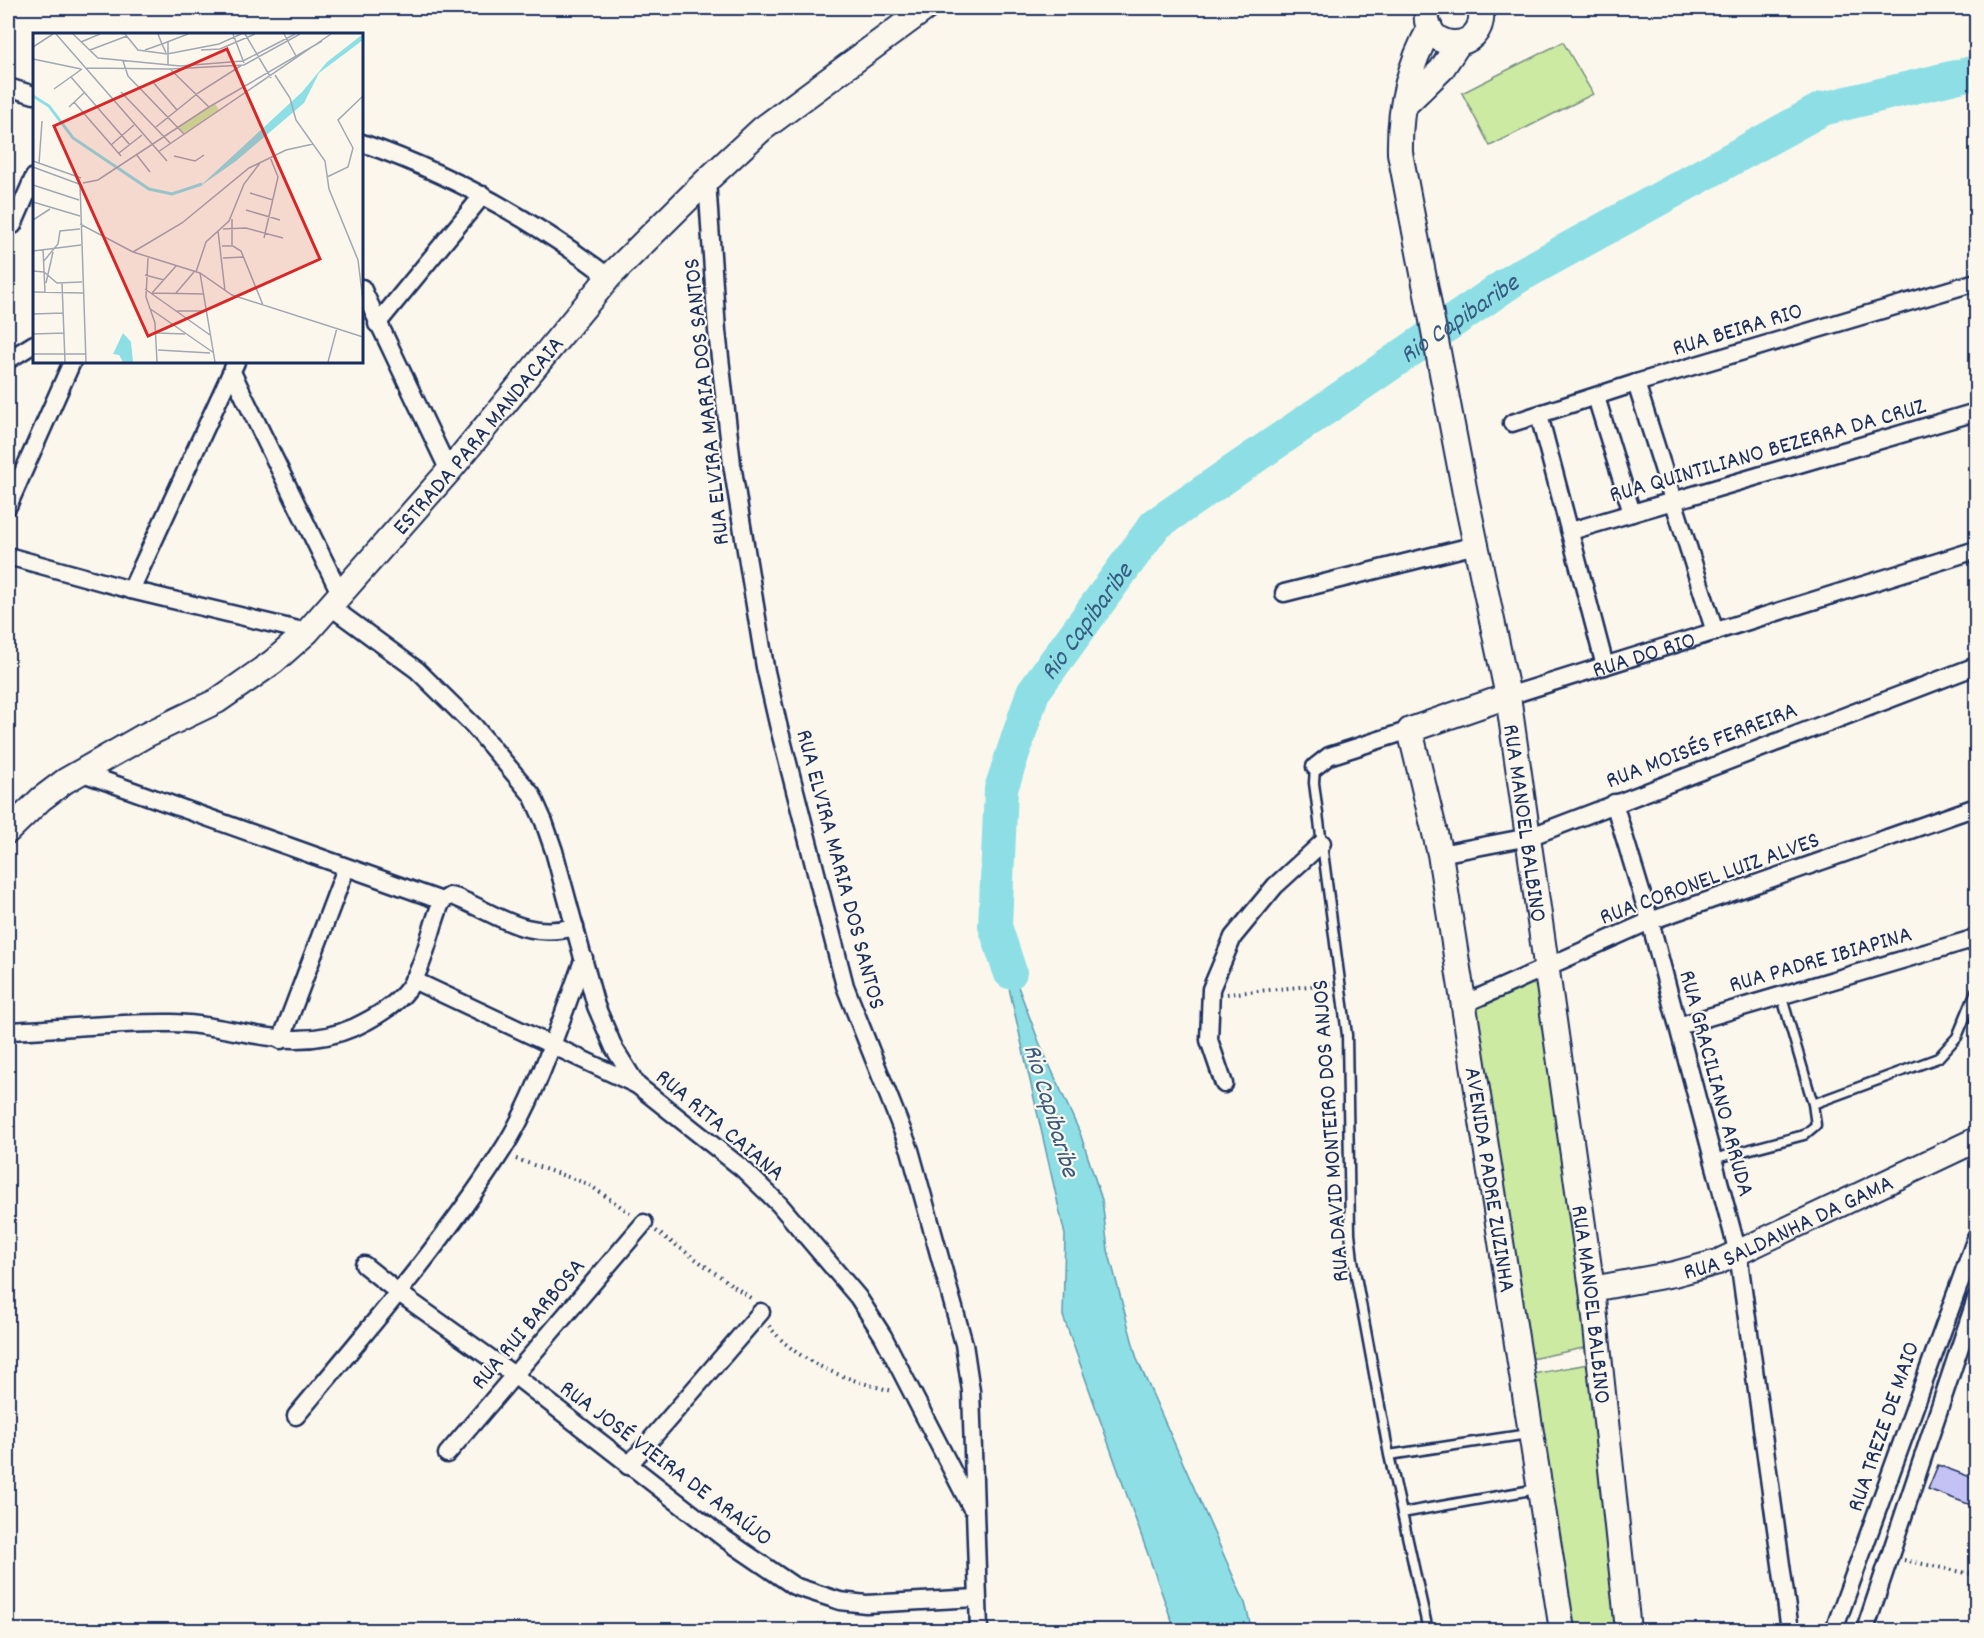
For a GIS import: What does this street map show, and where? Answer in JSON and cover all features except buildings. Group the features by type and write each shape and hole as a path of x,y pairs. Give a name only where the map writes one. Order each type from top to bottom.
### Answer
{"street":[{"name":"ESTRADA PARA MANDACAIA","path":"8,831 41,799 80,772 217,701 273,662 308,632 449,471 609,277 707,180 771,123 926,8"},
{"path":"1429,18 1442,41 1459,43 1468,40 1480,17 1495,8"},
{"name":"RUA MANOEL BALBINO","path":"1429,18 1410,69 1400,153 1465,493 1508,696 1592,1289 1628,1630"},
{"path":"1404,106 1441,70 1459,43"},
{"path":"8,87 33,95"},
{"path":"365,147 483,195 527,219 609,277"},
{"path":"10,226 33,179"},
{"name":"RUA ELVIRA MARIA DOS SANTOS","path":"707,180 724,398 765,667 820,897 845,986 910,1150 964,1344 971,1391 973,1511 979,1630"},
{"path":"377,324 483,195"},
{"path":"10,226 33,213"},
{"name":"RUA BEIRA RIO","path":"1512,423 1596,398 1636,383 1977,282"},
{"path":"363,290 377,324 449,471"},
{"path":"8,360 33,345"},
{"path":"8,506 72,363"},
{"path":"131,590 234,367"},
{"path":"234,367 336,601"},
{"path":"1636,383 1715,632"},
{"path":"1596,398 1632,513"},
{"name":"RUA QUINTILIANO BEZERRA DA CRUZ","path":"1571,531 1977,412"},
{"path":"1539,415 1605,666"},
{"path":"1284,594 1476,545"},
{"name":"RUA DO RIO","path":"1316,766 1329,756 1508,696 1977,550"},
{"path":"8,556 131,590 308,632"},
{"name":"RUA RITA CAIANA","path":"336,601 417,670 474,726 532,795 544,822 604,1026 637,1085 706,1137 786,1212 858,1297 883,1336 973,1511"},
{"name":"RUA MOISÉS FERREIRA","path":"1440,854 1529,837 1977,666"},
{"name":"AVENIDA PADRE ZUZINHA","path":"1410,730 1440,854 1562,1630"},
{"path":"80,772 442,902"},
{"name":"RUA GRACILIANO ARRUDA","path":"1614,803 1650,921 1738,1253 1790,1630"},
{"name":"RUA CORONEL LUIZ ALVES","path":"1464,1004 1545,965 1650,921 1977,807"},
{"path":"1224,1084 1209,1040 1211,989 1233,937 1275,886 1322,843"},
{"path":"281,1040 346,868"},
{"path":"8,1031 173,1023 202,1025 281,1040 308,1041 335,1036 365,1022 404,993 413,980 442,902 450,896 516,927 559,931 575,927"},
{"name":"RUA PADRE IBIAPINA","path":"1678,1026 1781,993 1977,938"},
{"path":"296,1416 399,1293 501,1153 551,1047 584,958"},
{"path":"413,980 551,1047 637,1085"},
{"name":"RUA SALDANHA DA GAMA","path":"1592,1289 1696,1268 1738,1253 1977,1140"},
{"name":"RUA RUI BARBOSA","path":"447,1454 644,1223"},
{"name":"RUA TREZE DE MAIO","path":"1834,1630 1977,1238"},
{"name":"RUA JOSÉ VIEIRA DE ARAÚJO","path":"364,1264 399,1293 514,1376 628,1466 794,1586 816,1595 866,1604 977,1598"},
{"name":"RUA TREZE DE MAIO","path":"1865,1630 1977,1299"},
{"path":"628,1466 761,1312"},
{"path":"1864,1551 1891,1558"}],"lane":[{"name":"RUA DAVID MONTEIRO DOS ANJOS","path":"1316,766 1314,783 1347,1035 1350,1233 1389,1455 1428,1630"},
{"path":"1813,1104 1938,1058 1958,1037 1977,991"},
{"path":"1713,1160 1811,1132 1816,1120 1781,993"},
{"path":"1389,1455 1532,1433"},
{"path":"1402,1513 1540,1489"}],"path":[{"path":"1211,995 1340,983"},
{"path":"501,1153 588,1184 750,1295 771,1329 800,1354 854,1382 914,1396"},
{"path":"1891,1558 1977,1575"}],"green space":[{"path":"1563,42 1593,94 1490,146 1462,93"},
{"path":"1542,972 1593,1346 1526,1360 1467,1007"},
{"path":"1594,1363 1623,1630 1566,1630 1527,1375"}],"water":[{"path":"995,926 1039,1042 1080,1133 1102,1200 1108,1250 1137,1359 1245,1603 1252,1630 1175,1630 1063,1316 1065,1235"}],"waterway":[{"name":"Rio Capibaribe","path":"1010,972 995,926 1001,789 1033,692 1155,525 1519,276 1822,109 1976,72"}]}
